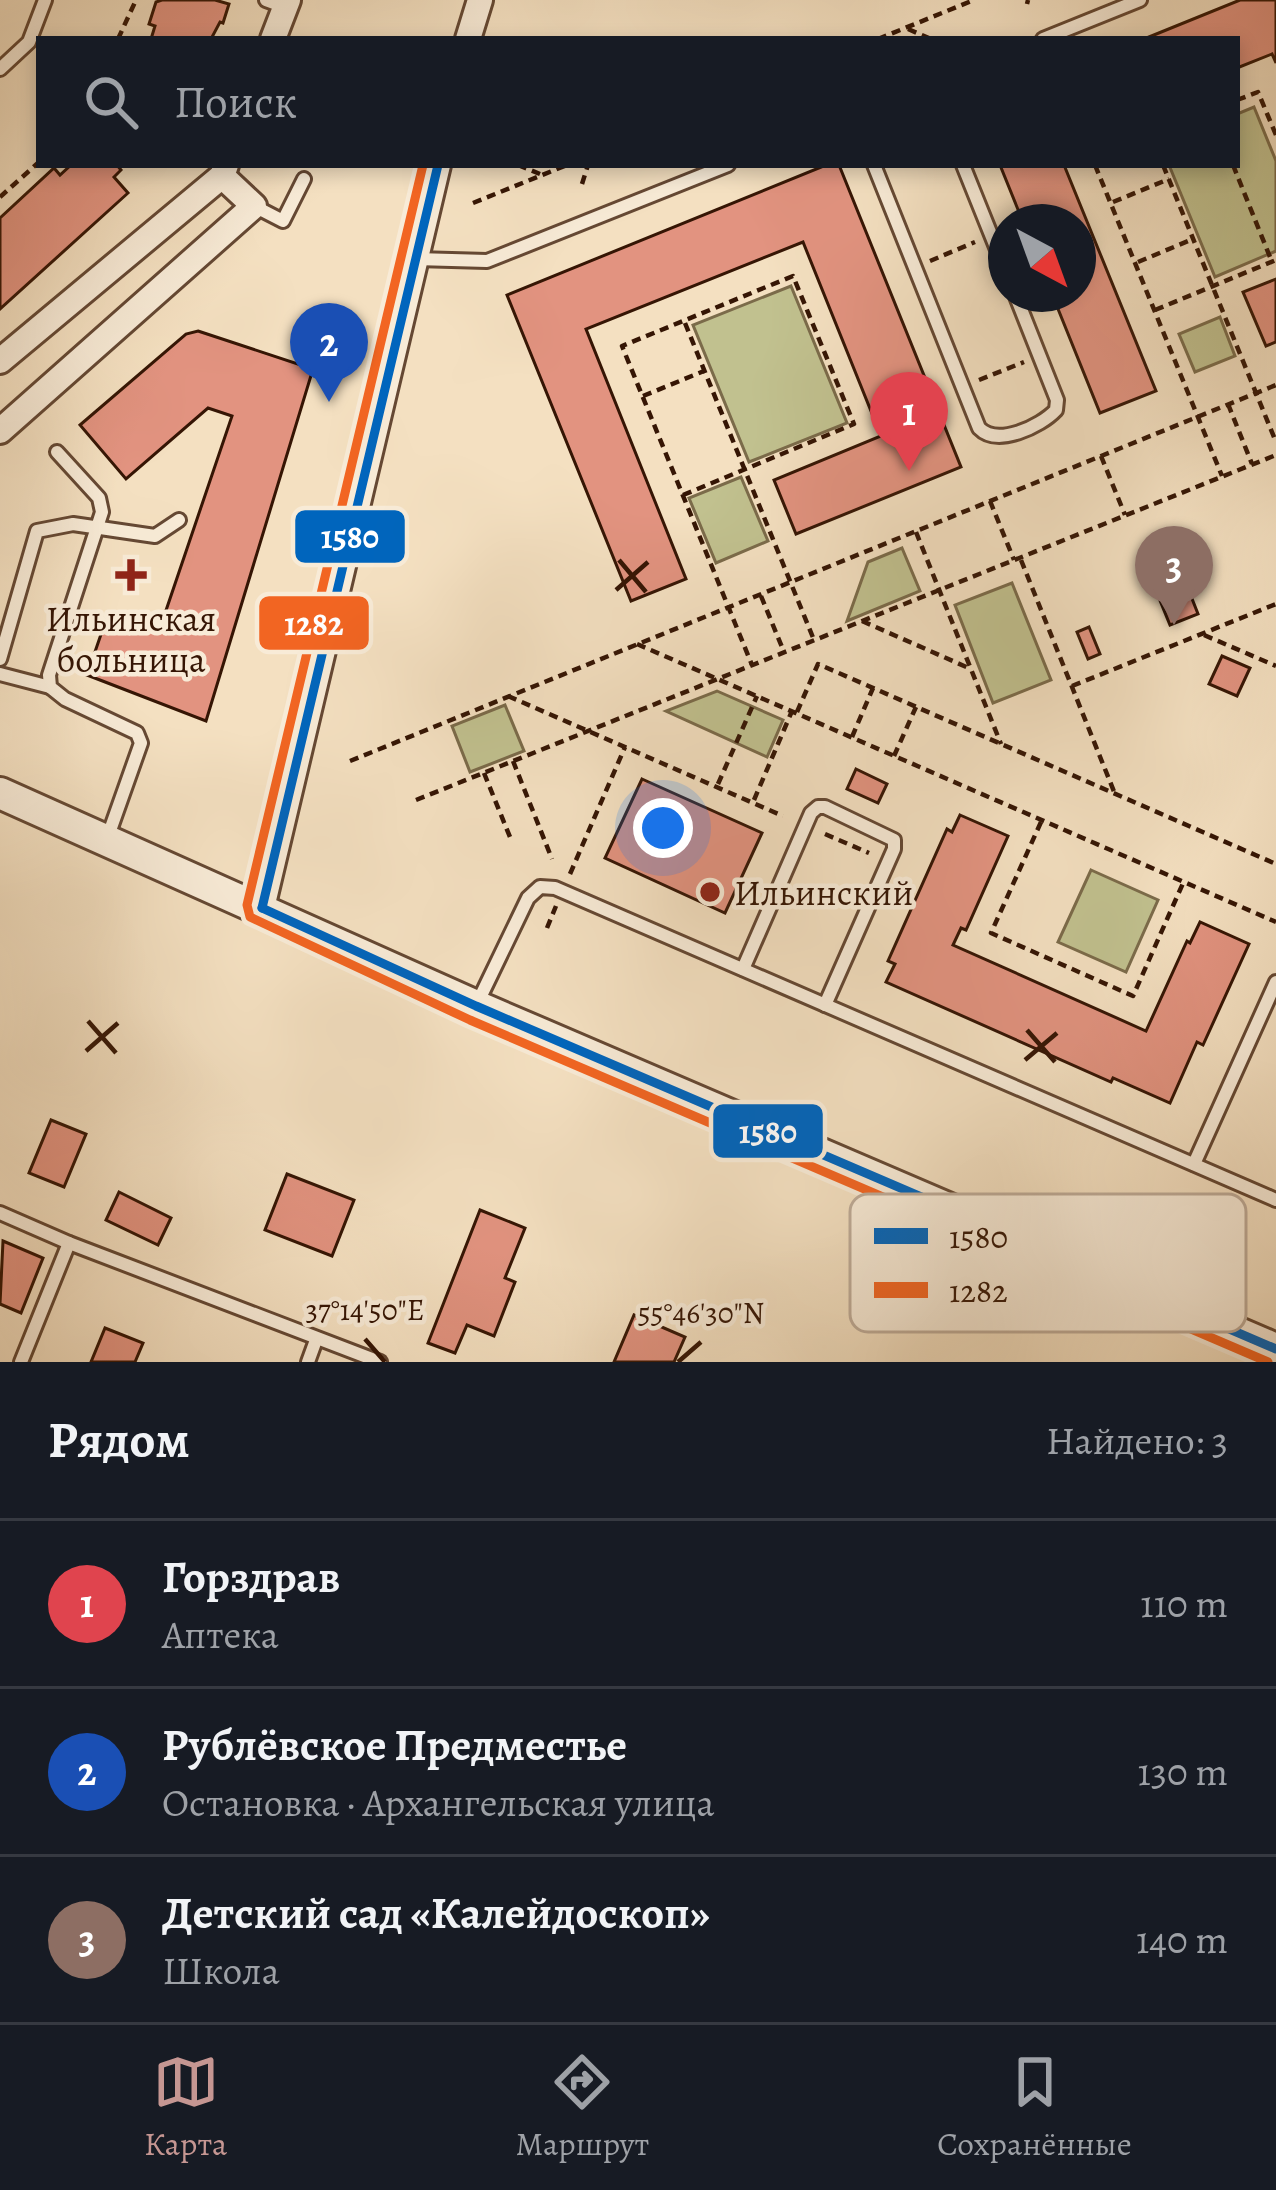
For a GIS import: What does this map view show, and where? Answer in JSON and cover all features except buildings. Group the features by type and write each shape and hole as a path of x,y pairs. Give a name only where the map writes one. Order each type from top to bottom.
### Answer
{"street":[{"path":"469,36 481,0"},
{"path":"274,36 280,2"},
{"path":"262,908 437,168"},
{"path":"0,361 224,170 254,206 0,431"},
{"path":"0,793 476,1006 914,1194"},
{"path":"1236,1332 1276,1349"}],"lane":[{"path":"0,69 29,42 45,0"},
{"path":"1050,36 1140,0"},
{"path":"416,259 488,261 720,168"},
{"path":"875,168 979,428 987,436 998,438 1048,418 1056,410 1057,400 1022,312"},
{"path":"964,168 988,227"},
{"path":"254,206 283,221 304,179"},
{"path":"50,687 102,512 99,498 57,452"},
{"path":"0,659 37,531 74,524 155,536 179,520"},
{"path":"0,674 50,687 137,733 141,743 107,840"},
{"path":"743,969 811,813 825,807 888,834 894,840 893,849 825,1005"},
{"path":"476,1006 528,898 540,887 563,891 1276,1200"},
{"path":"1194,1164 1276,982"},
{"path":"0,1213 69,1244 380,1362"},
{"path":"21,1362 69,1244"},
{"path":"308,1362 316,1340"}],"path":[{"path":"119,36 136,0"},
{"path":"886,36 974,0"},
{"path":"906,28 924,36"},
{"path":"1240,99 1258,92 1276,135"},
{"path":"0,197 36,165"},
{"path":"526,168 543,175"},
{"path":"473,203 560,168"},
{"path":"582,184 587,168"},
{"path":"1097,168 1222,476"},
{"path":"1164,168 1276,442"},
{"path":"1155,310 1274,261 1234,168"},
{"path":"1111,203 1169,179"},
{"path":"1135,263 1193,239"},
{"path":"930,261 978,241"},
{"path":"683,495 854,424 794,276 622,346 752,665"},
{"path":"684,321 814,640"},
{"path":"979,380 1025,361"},
{"path":"642,396 704,371"},
{"path":"350,761 1276,385"},
{"path":"1228,404 1252,464"},
{"path":"1101,455 1125,515"},
{"path":"416,800 1276,455"},
{"path":"990,501 1115,794"},
{"path":"916,531 1001,744"},
{"path":"760,594 784,652"},
{"path":"1072,686 1276,604"},
{"path":"862,621 971,669"},
{"path":"1202,634 1276,666"},
{"path":"637,644 1276,922"},
{"path":"752,802 818,664 1276,864"},
{"path":"852,737 873,688"},
{"path":"508,696 783,815"},
{"path":"717,787 757,696"},
{"path":"894,756 916,706"},
{"path":"547,928 625,747"},
{"path":"512,761 552,859"},
{"path":"484,773 512,842"},
{"path":"1042,820 991,933 1132,996 1184,881"},
{"path":"819,831 874,855"}],"green space":[{"path":"1254,107 1276,161 1276,251 1215,277 1170,168 1240,168 1240,113"},
{"path":"791,286 847,423 749,462 693,325"},
{"path":"1220,317 1235,356 1195,372 1179,334"},
{"path":"741,477 768,541 716,563 689,498"},
{"path":"902,548 920,591 847,621 868,562"},
{"path":"1012,583 1051,680 993,703 955,605"},
{"path":"717,691 783,720 767,757 666,711"},
{"path":"505,705 524,751 470,772 452,726"},
{"path":"1091,870 1158,900 1126,972 1058,942"}],"transit line":[{"name":"1282","path":"422,168 247,905 250,917 470,1020 876,1194"},
{"name":"1580","path":"262,908 437,168"},
{"name":"1580","path":"262,908 476,1006 914,1194"},
{"name":"1282","path":"1198,1332 1268,1362"},
{"name":"1580","path":"1236,1332 1276,1349"}],"place":[{"name":"Рублёвское Предместье","path":"329,402"},
{"name":"Горздрав","path":"909,471"},
{"name":"Ильинская больница","path":"131,575"},
{"name":"Детский сад «Калейдоскоп»","path":"1174,625"},
{"name":"Ильинский","path":"710,892"}]}
